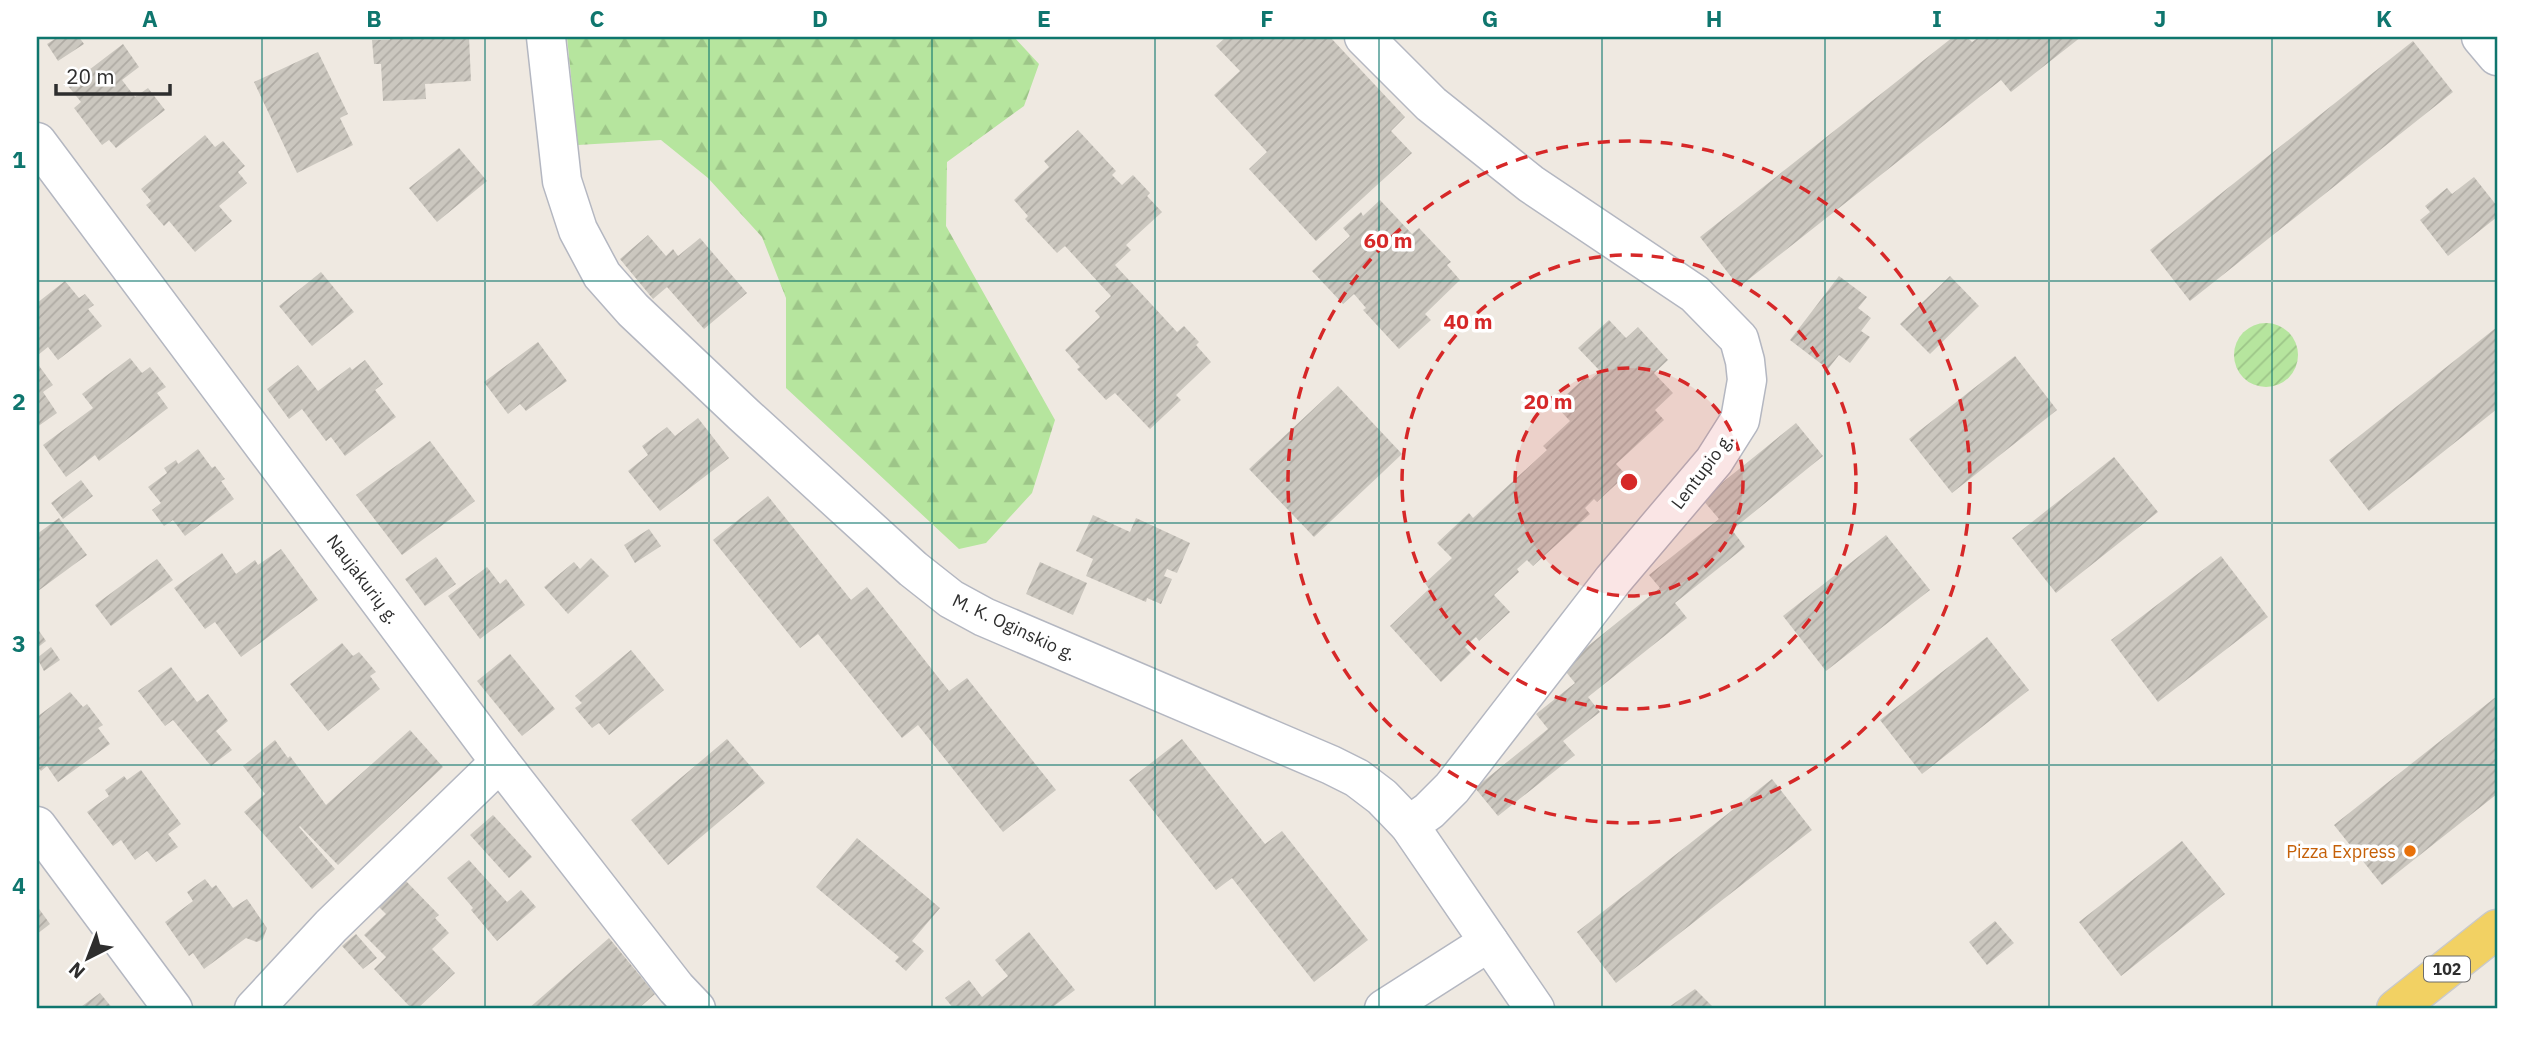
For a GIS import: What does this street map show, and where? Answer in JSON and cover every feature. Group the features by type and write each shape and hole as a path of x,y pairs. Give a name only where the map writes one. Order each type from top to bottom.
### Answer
{"main road":[{"name":"102","path":"2396,1009 2497,929"}],"street":[{"name":"M. K. Oginskio g.","path":"545,37 562,181 578,230 602,275 633,310 793,461 913,569 951,599 984,617 1331,765 1357,778 1374,791 1409,825 1535,1009"},
{"name":"Lentupio g.","path":"1364,37 1431,104 1531,184 1695,294 1739,339 1747,380 1740,420 1714,461 1613,580 1452,788 1429,811 1409,825"},
{"path":"2481,37 2497,56"},
{"name":"Naujakurių g.","path":"37,142 500,762 676,988 696,1009"},
{"path":"254,1009 331,926 500,762"},
{"path":"37,826 173,1009"},
{"path":"1384,1009 1489,942"}],"green space":[{"path":"567,37 1014,37 1039,64 1024,106 947,162 946,226 1055,420 1032,493 986,543 959,549 786,388 786,298 762,237 708,178 661,140 578,145"},
{"path":"2266,323 2278,325 2289,332 2296,343 2296,367 2289,378 2278,385 2266,387 2254,385 2243,378 2236,367 2234,355 2236,343 2243,332 2254,325"}],"building":[{"path":"58,37 79,37 84,44 58,61 47,44"},
{"path":"389,37 469,37 471,81 425,84 426,99 383,101 381,64 374,64 372,40 390,40"},
{"path":"1226,37 1330,37 1405,117 1391,131 1412,153 1316,241 1249,169 1267,152 1214,95 1240,71 1216,46"},
{"path":"1953,37 1967,37 1972,42 1979,37 2081,37 2011,92 2001,80 1739,287 1700,237"},
{"path":"2413,41 2453,92 2190,301 2150,250"},
{"path":"123,44 139,67 122,80 135,97 148,88 165,110 116,148 109,140 102,145 74,108 81,102 68,86"},
{"path":"318,52 348,114 340,118 353,145 297,173 254,82"},
{"path":"1078,130 1116,171 1112,175 1122,185 1133,175 1150,193 1147,196 1162,212 1126,245 1131,250 1115,265 1177,332 1184,326 1199,342 1196,345 1211,362 1176,395 1181,400 1150,429 1115,393 1106,400 1077,369 1080,367 1065,350 1100,317 1095,311 1111,296 1065,246 1057,253 1025,219 1028,216 1014,200 1049,167 1044,161"},
{"path":"205,135 215,147 223,141 245,166 238,172 247,183 219,206 232,221 195,252 169,221 164,226 146,205 151,201 141,189"},
{"path":"459,148 487,181 437,222 409,188"},
{"path":"2474,177 2497,206 2497,217 2448,256 2420,220 2430,212 2425,206 2447,188 2452,194"},
{"path":"1380,200 1412,234 1419,228 1451,262 1447,265 1460,280 1425,314 1431,320 1399,349 1363,310 1366,308 1354,294 1343,304 1312,271 1350,236 1343,228 1361,212 1363,216"},
{"path":"648,235 666,256 673,249 678,256 700,238 747,293 704,329 667,287 653,299 620,259"},
{"path":"321,272 354,312 312,346 279,306"},
{"path":"1839,276 1867,297 1858,308 1871,318 1861,331 1870,337 1850,363 1839,355 1828,369 1790,340"},
{"path":"1950,276 1979,306 1930,354 1900,324"},
{"path":"65,281 79,298 85,294 94,305 88,309 102,326 58,360 48,347 38,355 37,353 37,303"},
{"path":"1609,320 1626,338 1638,327 1668,360 1654,373 1673,393 1655,410 1664,420 1616,464 1626,475 1597,502 1594,499 1585,508 1590,514 1533,566 1527,560 1517,569 1519,572 1494,595 1510,612 1479,641 1476,637 1465,647 1471,653 1441,682 1390,626 1429,589 1425,583 1452,558 1437,543 1469,513 1473,518 1547,450 1543,446 1570,421 1555,405 1587,376 1590,380 1600,371 1578,348"},
{"path":"2497,327 2497,409 2369,511 2329,460"},
{"path":"538,342 567,381 526,411 520,404 508,414 484,382"},
{"path":"2015,356 2057,410 1952,493 1909,439"},
{"path":"130,358 142,373 150,367 166,387 157,393 168,408 99,461 95,455 66,477 43,445 93,408 82,394"},
{"path":"365,360 383,384 375,390 396,417 345,456 331,437 326,441 302,409 289,419 267,389 298,365 318,391 350,367 352,370"},
{"path":"37,363 53,385 43,392 57,413 37,427"},
{"path":"1338,386 1402,454 1314,537 1249,469"},
{"path":"698,418 729,458 660,511 628,471 648,455 642,446 667,427 675,436"},
{"path":"1796,423 1823,456 1732,530 1745,547 1675,603 1687,618 1588,697 1600,712 1563,741 1575,755 1498,816 1475,788 1548,729 1536,714 1575,683 1562,667 1660,588 1649,575 1719,519 1702,499"},
{"path":"430,441 475,501 402,555 356,495"},
{"path":"198,449 212,468 215,466 225,479 221,481 234,499 185,536 173,520 164,526 152,510 161,503 148,487 167,473 164,468 176,460 178,464"},
{"path":"2114,457 2158,512 2056,593 2012,538"},
{"path":"81,480 93,496 63,519 51,503"},
{"path":"768,496 851,600 867,587 949,691 967,678 1056,790 1003,832 918,725 902,738 818,634 800,648 713,540"},
{"path":"1093,515 1130,532 1136,518 1190,543 1177,573 1167,569 1164,576 1172,579 1161,604 1147,598 1146,602 1086,576 1093,559 1076,551"},
{"path":"59,518 87,555 38,591 37,534"},
{"path":"649,529 661,546 635,563 624,545"},
{"path":"1886,535 1930,590 1826,671 1783,616"},
{"path":"281,549 318,600 241,657 215,622 205,629 174,588 222,553 236,574 255,560 258,565"},
{"path":"2221,556 2268,617 2158,702 2111,640"},
{"path":"436,557 456,584 425,606 405,579"},
{"path":"591,558 609,576 568,614 544,587 574,562 580,569"},
{"path":"157,559 173,580 111,626 95,605"},
{"path":"1040,562 1087,583 1073,615 1026,594"},
{"path":"487,567 500,584 506,579 525,605 480,639 448,596"},
{"path":"37,628 46,641 37,648"},
{"path":"1987,637 2029,690 1922,774 1880,720"},
{"path":"342,643 353,656 359,652 376,672 370,676 380,689 328,731 290,684"},
{"path":"51,647 60,660 44,671 37,658"},
{"path":"631,650 664,690 609,735 599,723 592,728 575,708 582,703 575,696"},
{"path":"510,654 555,709 522,736 477,681"},
{"path":"171,667 197,702 208,694 228,721 216,731 232,750 211,766 173,720 165,726 138,691"},
{"path":"70,692 83,707 87,704 103,725 98,728 110,744 58,782 47,766 41,771 37,766 37,717"},
{"path":"2497,696 2497,794 2382,885 2334,825"},
{"path":"410,730 443,767 338,865 300,826 335,869 312,889 244,812 265,794 243,766 275,740 326,805"},
{"path":"727,739 765,783 668,865 631,820"},
{"path":"1182,739 1265,844 1282,831 1368,940 1314,982 1232,878 1216,890 1129,780"},
{"path":"141,770 181,824 168,834 178,847 156,862 147,851 135,860 121,840 113,846 87,812 109,796 105,790 124,776 127,780"},
{"path":"1772,779 1812,830 1616,983 1577,932"},
{"path":"493,815 532,857 509,878 470,835"},
{"path":"857,838 940,908 912,941 924,951 906,971 895,961 899,957 816,887"},
{"path":"2182,841 2225,894 2121,976 2079,922"},
{"path":"469,860 507,902 521,890 536,907 497,941 447,878"},
{"path":"205,879 212,888 216,885 233,908 247,899 267,928 263,939 257,942 246,938 204,969 193,953 189,956 165,922 193,901 187,892"},
{"path":"405,880 439,915 435,918 449,933 432,949 455,973 417,1009 412,1009 374,969 386,957 364,935 386,914 378,906"},
{"path":"37,906 50,924 37,934"},
{"path":"1995,921 2014,943 1987,965 1969,942"},
{"path":"1029,932 1075,990 1050,1009 954,1009 945,998 969,980 982,997 1008,976 995,960"},
{"path":"356,934 377,958 363,969 342,946"},
{"path":"609,938 655,994 638,1009 528,1009"},
{"path":"1695,989 1715,1009 1666,1009"},
{"path":"100,993 113,1009 78,1009"}],"place":[{"name":"Pizza Express","path":"2410,851"}]}
